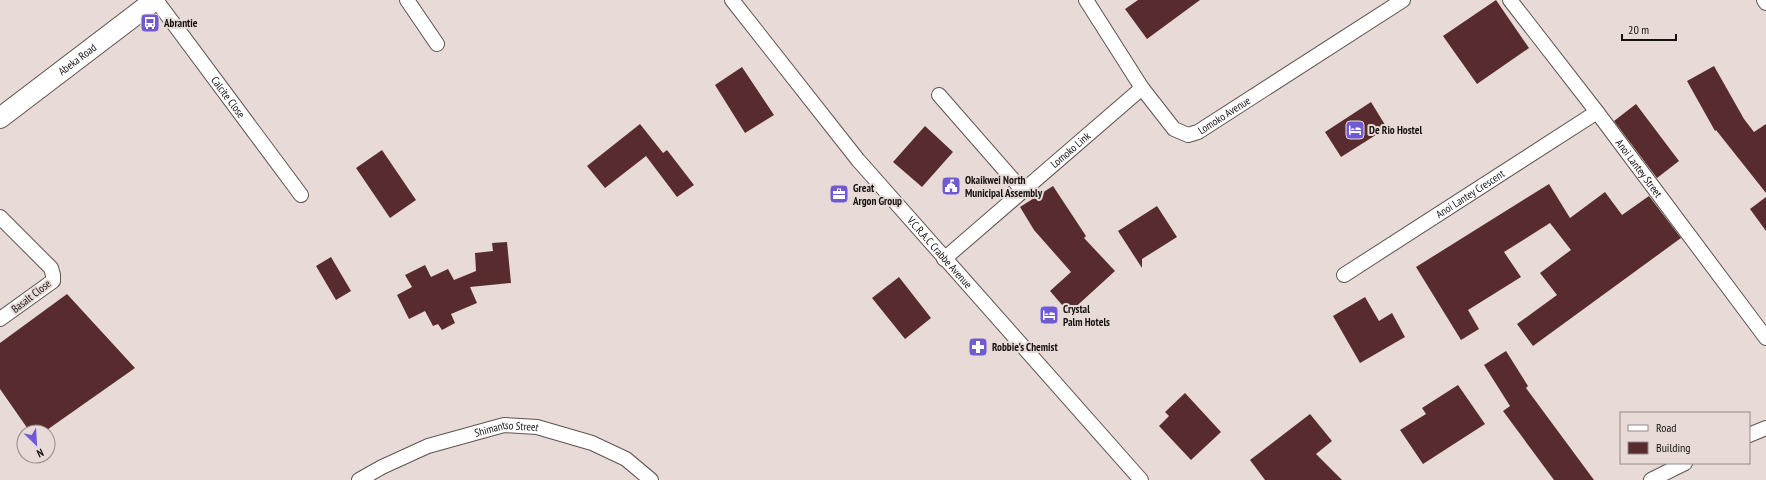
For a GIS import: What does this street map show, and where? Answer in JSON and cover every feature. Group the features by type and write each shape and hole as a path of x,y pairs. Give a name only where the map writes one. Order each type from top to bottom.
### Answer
{"street":[{"name":"Abeka Road","path":"0,118 155,0"},
{"name":"Calcite Close","path":"155,0 301,195"},
{"path":"407,0 437,44"},
{"name":"V.C.R.A.C Crabbe Avenue","path":"732,0 858,160 1141,480"},
{"name":"Lomoko Avenue","path":"1086,0 1142,88 1174,129 1188,135 1198,132 1403,0"},
{"name":"Anoi Lantey Street","path":"1510,0 1597,112 1766,338"},
{"name":"Lomoko Link","path":"944,259 1142,88"},
{"path":"939,95 1023,192"},
{"name":"Anoi Lantey Crescent","path":"1344,276 1597,112"},
{"name":"Basalt Close","path":"0,217 51,268 53,275 53,281 0,319"},
{"name":"Shimantso Street","path":"359,480 382,467 428,446 504,425 537,427 592,443 626,459 651,480"},
{"path":"1750,436 1766,428"},
{"path":"1651,480 1683,464"}],"building":[{"path":"1138,0 1200,0 1147,39 1125,9"},
{"path":"1496,0 1529,48 1477,84 1443,36"},
{"path":"1714,66 1744,119 1754,132 1766,124 1766,193 1716,130 1715,131 1687,81"},
{"path":"742,67 774,115 745,133 715,85"},
{"path":"1371,102 1387,128 1341,157 1325,132"},
{"path":"1636,104 1679,161 1657,178 1614,121"},
{"path":"640,124 663,153 667,150 694,185 677,197 646,156 605,188 587,166"},
{"path":"925,126 953,152 922,187 893,162"},
{"path":"382,150 416,200 390,218 356,168"},
{"path":"1549,184 1570,218 1605,192 1622,215 1649,196 1681,238 1533,346 1517,324 1557,295 1540,273 1571,250 1550,223 1504,252 1521,277 1468,310 1479,329 1461,340 1416,267"},
{"path":"1053,186 1086,236 1084,238 1115,271 1069,313 1050,291 1071,272 1034,230 1020,207"},
{"path":"1766,197 1766,231 1750,209"},
{"path":"1157,206 1177,237 1142,259 1142,268 1118,231"},
{"path":"507,242 511,283 470,287 477,303 451,314 455,323 442,330 438,324 433,326 425,311 409,319 397,295 412,287 405,275 425,265 431,277 448,269 454,280 476,271 475,253 493,251 492,243"},
{"path":"331,257 351,291 336,300 316,266"},
{"path":"899,277 931,318 905,339 872,298"},
{"path":"67,294 135,368 55,424 24,424 0,389 0,343"},
{"path":"1365,297 1379,321 1392,313 1405,337 1360,363 1333,316"},
{"path":"1506,351 1528,386 1526,388 1594,480 1554,480 1503,411 1510,406 1484,365"},
{"path":"1458,385 1485,424 1423,464 1400,430 1426,414 1422,408"},
{"path":"1185,393 1221,432 1191,460 1159,426 1169,416 1165,412"},
{"path":"1310,414 1332,441 1316,454 1342,480 1265,480 1250,460"}],"place":[{"name":"Abrantie","path":"150,23"},
{"name":"De Rio Hostel","path":"1355,130"},
{"name":"Okaikwei North Municipal Assembly","path":"951,186"},
{"name":"Great Argon Group","path":"839,194"},
{"name":"Crystal Palm Hotels","path":"1049,315"},
{"name":"Robbie's Chemist","path":"978,347"}]}
